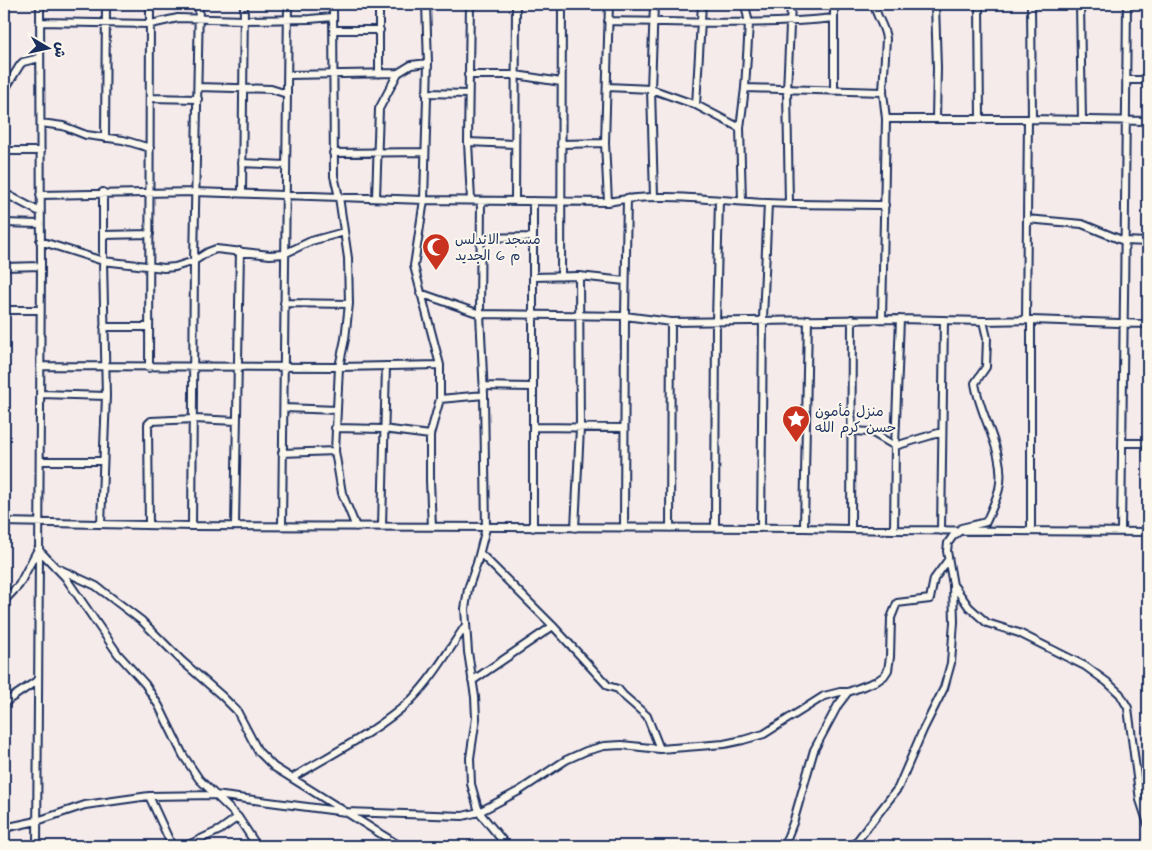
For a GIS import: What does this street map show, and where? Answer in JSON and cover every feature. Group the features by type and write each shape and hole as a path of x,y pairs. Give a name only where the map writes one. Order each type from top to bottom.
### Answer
{"street":[{"path":"37,846 38,549 41,460 40,4"},
{"path":"105,138 106,4"},
{"path":"149,368 150,4"},
{"path":"192,526 194,261 199,4"},
{"path":"242,193 244,4"},
{"path":"282,526 288,4"},
{"path":"333,4 334,176 348,258 349,304 339,368 334,451 342,493 356,527"},
{"path":"379,74 380,4"},
{"path":"426,4 428,63 424,200 414,266 440,365 440,399 430,435 432,527"},
{"path":"470,4 468,142 471,200"},
{"path":"514,201 516,4"},
{"path":"561,277 562,4"},
{"path":"608,202 605,143 609,4"},
{"path":"654,4 651,89 654,197"},
{"path":"696,105 702,4"},
{"path":"742,202 740,128 745,88 749,24 745,4"},
{"path":"789,203 787,91 791,4"},
{"path":"834,4 834,91"},
{"path":"874,4 876,14 886,33 883,92 886,118 882,319"},
{"path":"935,4 936,119"},
{"path":"979,4 980,119"},
{"path":"1031,4 1027,219 1031,532"},
{"path":"1080,4 1082,120"},
{"path":"1121,531 1125,324 1124,241 1127,4"},
{"path":"40,22 151,24 178,18 288,20 333,17"},
{"path":"608,21 749,24 790,23 834,18"},
{"path":"334,30 380,30"},
{"path":"4,91 23,62 40,58"},
{"path":"288,75 398,73 411,65 428,63"},
{"path":"376,198 379,109 398,73"},
{"path":"468,75 516,75 561,82"},
{"path":"1126,80 1148,80"},
{"path":"198,86 271,89 287,94"},
{"path":"607,87 651,89 696,105 740,128"},
{"path":"745,88 787,91 883,92"},
{"path":"426,93 468,94"},
{"path":"150,98 198,99"},
{"path":"886,118 1148,121"},
{"path":"41,123 63,126 80,133 150,148"},
{"path":"468,142 515,144"},
{"path":"561,144 605,143"},
{"path":"4,151 41,151"},
{"path":"333,153 425,152"},
{"path":"242,163 286,165"},
{"path":"40,195 103,192 150,194 195,192 534,202 608,202 627,198 654,197 768,203 885,205"},
{"path":"101,524 106,396 102,261 103,192"},
{"path":"4,193 40,212"},
{"path":"624,528 624,316 627,198"},
{"path":"714,528 716,321 720,200"},
{"path":"481,201 480,314 484,386 486,528 468,589 465,609 476,718 470,758 471,784 479,812 507,846"},
{"path":"533,528 532,315 534,202"},
{"path":"761,528 763,320 768,203"},
{"path":"1027,219 1082,224 1124,241 1148,242"},
{"path":"4,223 40,224"},
{"path":"40,241 102,261 175,267 194,261 216,249 270,255 284,254 311,240 344,232"},
{"path":"103,235 150,234"},
{"path":"480,238 533,237"},
{"path":"236,525 240,251"},
{"path":"4,267 41,266"},
{"path":"533,277 579,276 625,280"},
{"path":"576,528 580,428 579,276"},
{"path":"420,293 480,314 624,316 671,322 900,319 1029,320 1148,324"},
{"path":"284,303 349,304"},
{"path":"4,310 40,310"},
{"path":"804,528 808,319"},
{"path":"852,319 852,529"},
{"path":"894,530 900,319"},
{"path":"941,531 944,320"},
{"path":"951,531 986,522 996,501 1000,483 999,463 994,442 980,404 975,383 986,367 987,338 983,321"},
{"path":"670,528 671,322"},
{"path":"104,327 149,327"},
{"path":"40,366 238,368 283,366 339,368 440,365"},
{"path":"382,526 386,366"},
{"path":"484,386 532,387"},
{"path":"41,394 106,396"},
{"path":"440,399 484,394"},
{"path":"284,408 337,410"},
{"path":"149,525 148,424 151,421 194,419 237,421"},
{"path":"533,427 624,428"},
{"path":"336,428 384,429 430,435"},
{"path":"852,431 871,432 895,446 942,432"},
{"path":"1122,443 1148,443"},
{"path":"282,453 334,451"},
{"path":"41,460 104,461"},
{"path":"4,522 192,526 804,528 1148,532"},
{"path":"853,846 898,788 923,730 944,688 951,663 953,643 953,585 948,560 948,543 960,531"},
{"path":"38,549 64,576 118,654 145,684 159,706 183,755 199,779 238,817 257,846"},
{"path":"4,601 19,585 38,549"},
{"path":"480,553 554,626 608,686 618,689 647,716 660,748"},
{"path":"4,828 37,821 84,805 150,796 215,795 346,812 454,816 479,812 519,791 566,760 586,751 604,746 660,748 724,744 764,734 824,696 848,692 877,681 884,676 888,670 890,657 891,618 897,603 930,599 934,579 948,560"},
{"path":"55,567 96,586 142,621 236,711 258,751 274,768 400,846"},
{"path":"953,585 970,607 987,622 1019,633 1084,666 1120,694 1128,708 1140,800 1148,824"},
{"path":"292,778 391,718 429,680 466,625"},
{"path":"472,681 554,626"},
{"path":"4,703 38,680"},
{"path":"784,846 793,823 814,750 838,705 848,692"},
{"path":"150,796 172,846"},
{"path":"186,846 220,830 238,817"}],"place":[{"name":"مسجد الاندلس م 6 الجديد","path":"436,271"},
{"name":"منزل مأمون حسن كرم الله","path":"796,443"}]}
